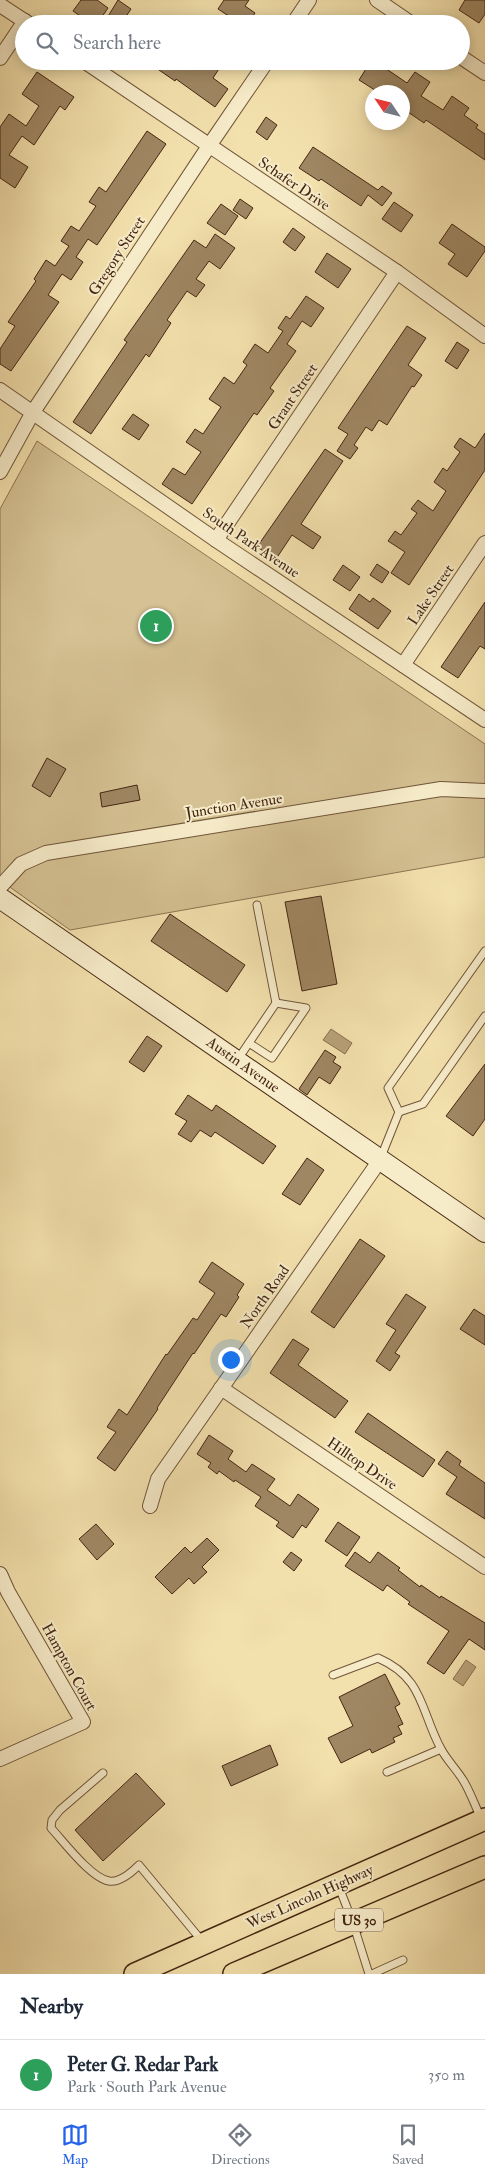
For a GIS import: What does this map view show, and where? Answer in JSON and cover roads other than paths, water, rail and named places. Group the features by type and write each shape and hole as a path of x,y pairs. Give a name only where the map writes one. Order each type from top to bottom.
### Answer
{"main road":[{"name":"West Lincoln Highway","path":"135,1974 483,1820"},
{"name":"US 30","path":"234,1974 485,1867"}],"street":[{"path":"299,15 310,0"},
{"path":"377,0 399,15"},
{"path":"0,4 16,15"},
{"path":"0,58 15,38"},
{"path":"470,63 485,73"},
{"name":"Schafer Drive","path":"97,70 397,272 485,336"},
{"name":"Gregory Street","path":"0,472 34,412 261,70"},
{"name":"Grant Street","path":"216,540 397,272"},
{"name":"South Park Avenue","path":"0,390 216,540 485,720"},
{"name":"Lake Street","path":"404,665 485,543"},
{"name":"Junction Avenue","path":"0,887 21,864 46,854 441,789 485,791"},
{"name":"Austin Avenue","path":"0,898 485,1232"},
{"name":"North Road","path":"150,1506 158,1479 380,1160"},
{"name":"Hilltop Drive","path":"221,1388 485,1567"},
{"name":"Hampton Court","path":"0,1574 8,1592 83,1722 0,1759"}],"lane":[{"path":"237,1061 276,1003 257,905"},
{"path":"380,1160 399,1112 388,1088 485,950"},
{"path":"249,1043 272,1058 306,1008 276,1003"},
{"path":"399,1112 423,1104 485,1016"},
{"path":"333,1675 378,1658 398,1669 415,1688 441,1749 464,1782 483,1820"},
{"path":"387,1772 441,1749"},
{"path":"103,1773 60,1810 52,1820 51,1828 87,1866 101,1878 110,1882 120,1879 139,1865 204,1943"},
{"path":"338,1884 354,1923 370,1974 403,1960"}],"place":[{"name":"Peter G. Redar Park","path":"156,626"}]}
